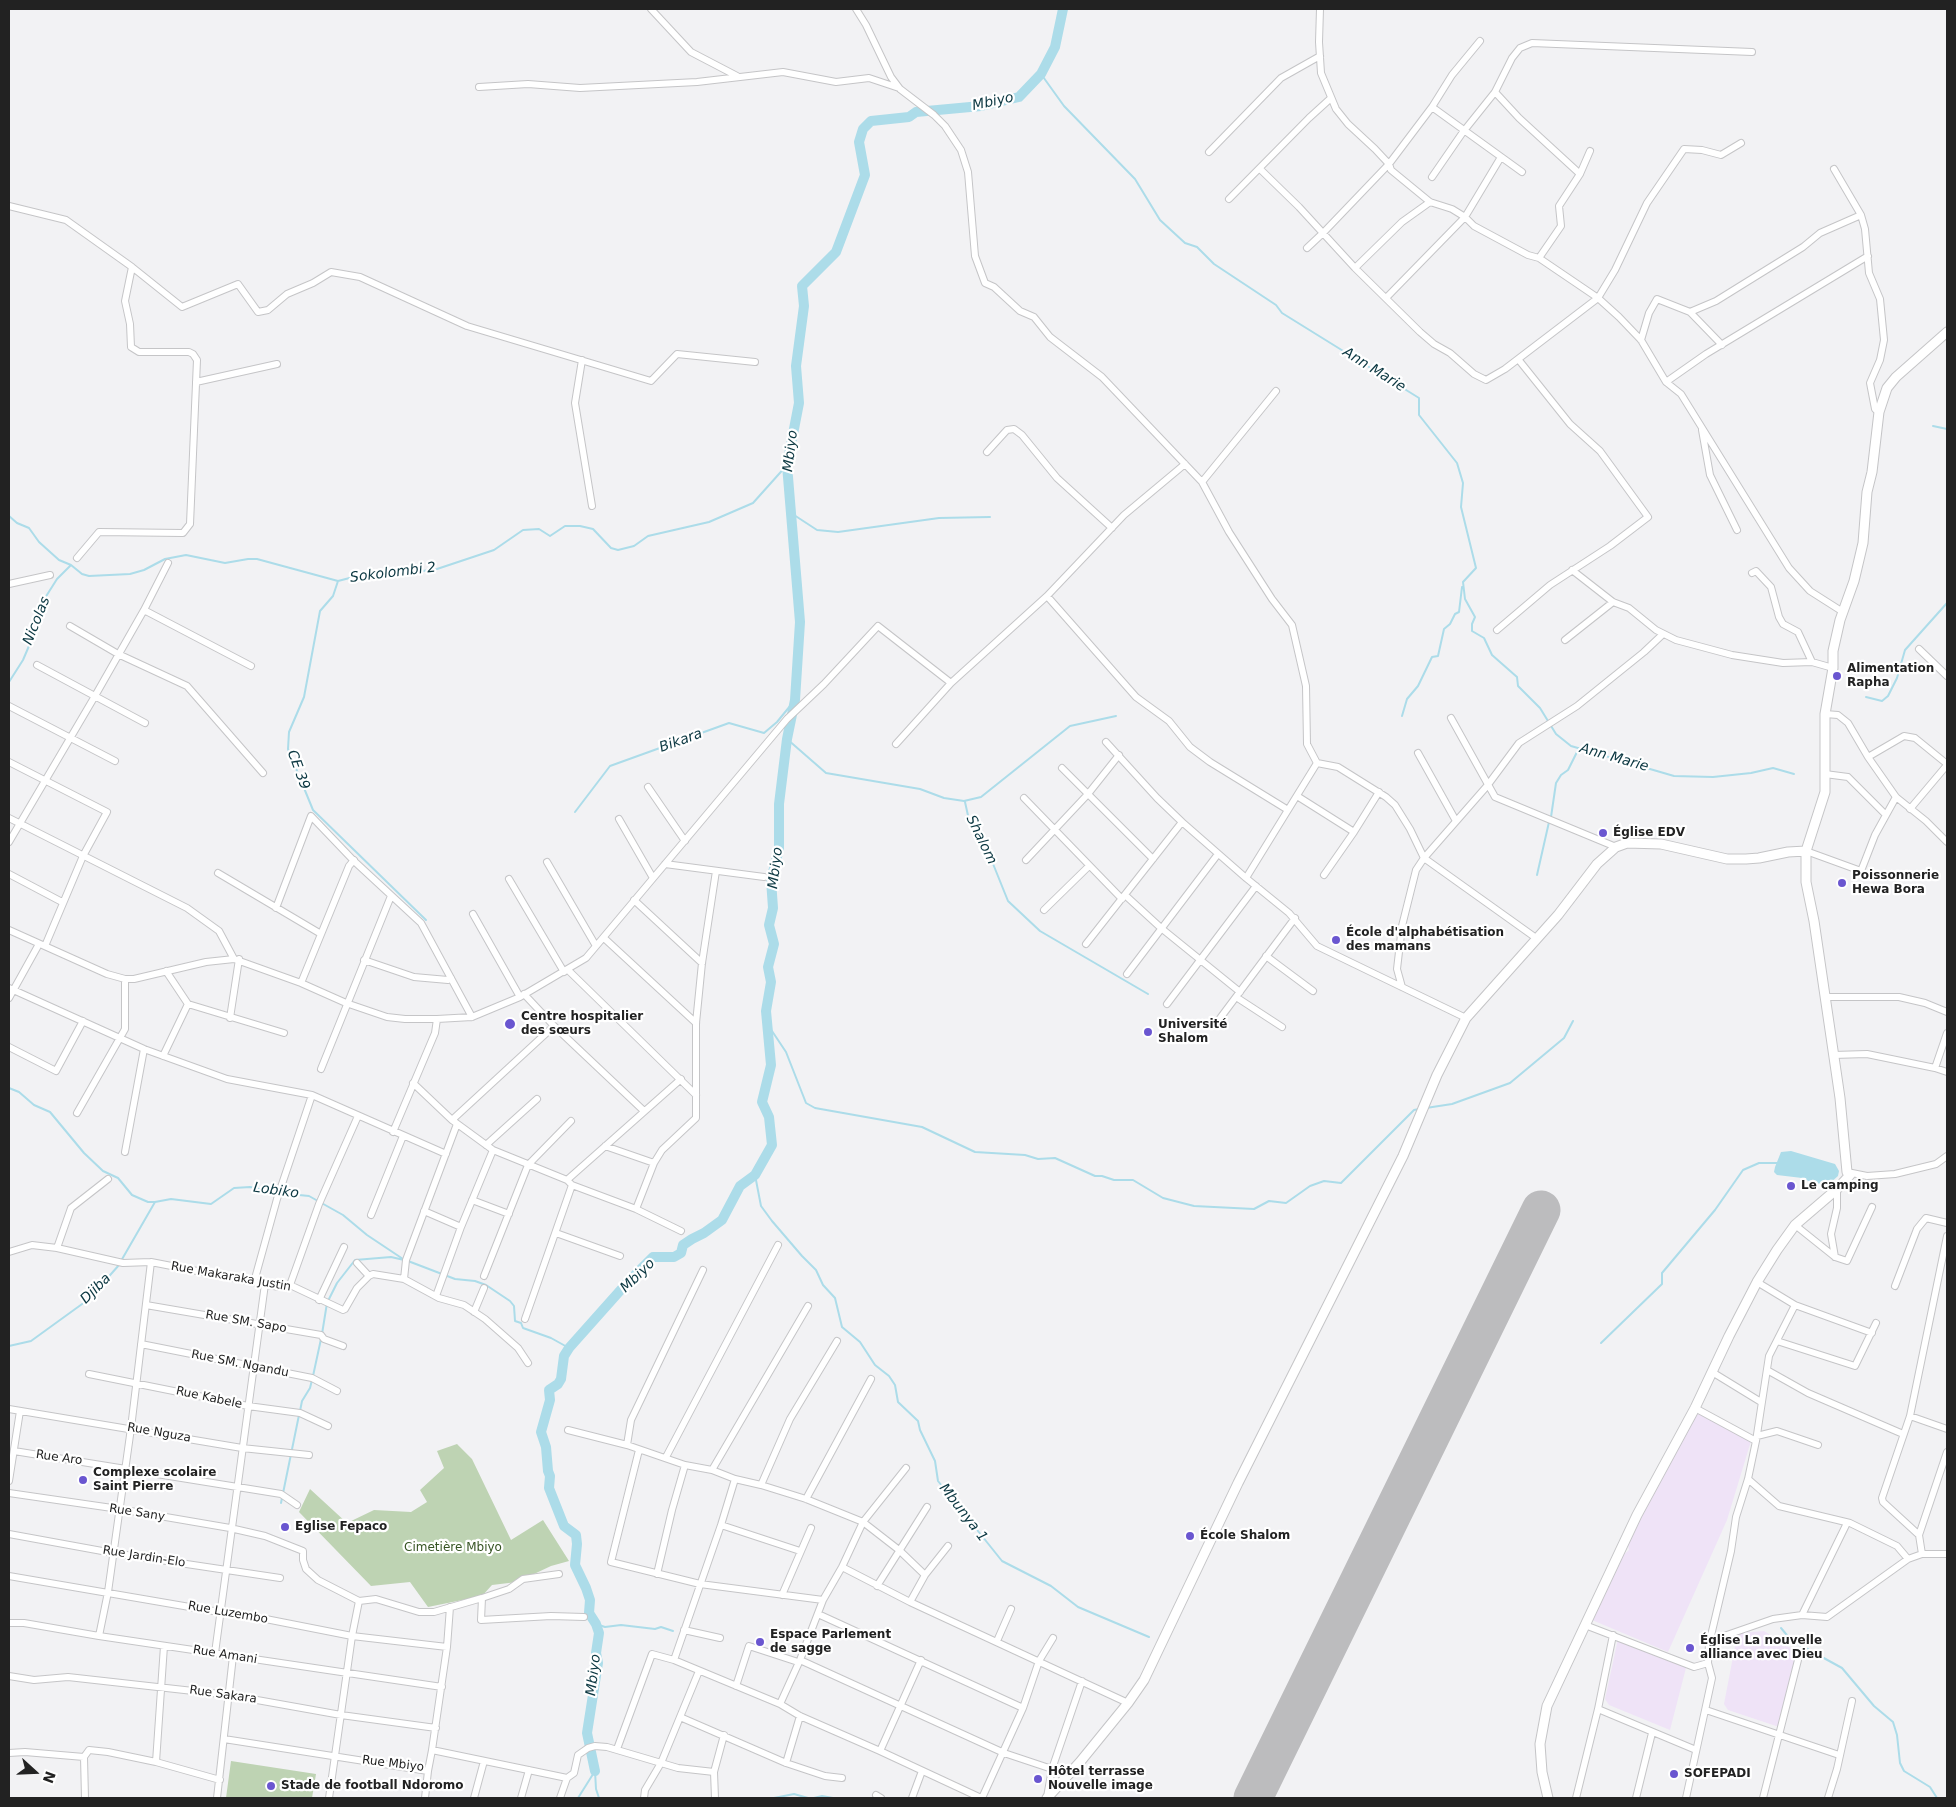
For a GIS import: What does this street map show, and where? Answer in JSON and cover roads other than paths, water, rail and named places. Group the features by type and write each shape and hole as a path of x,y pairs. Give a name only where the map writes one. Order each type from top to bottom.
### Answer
{"street":[{"path":"651,9 691,52 741,77"},
{"path":"856,9 866,25 891,77 900,89 934,115 945,126 961,150 968,172 975,256 985,283 994,288 1020,311 1034,317 1050,337 1102,377 1202,482 1234,539 1272,599 1292,626 1306,686 1307,744 1317,763"},
{"path":"1320,9 1321,72 1336,109 1348,124 1389,164 1392,170 1430,202 1452,209 1465,217 1474,226 1528,255 1539,258 1598,298 1641,340 1666,382 1681,394 1789,568 1810,591 1843,612"},
{"path":"1306,248 1323,233 1389,164 1432,108 1452,75 1480,41"},
{"path":"1432,177 1495,92 1512,58 1520,48 1532,43 1752,52"},
{"path":"1210,152 1281,78 1320,56"},
{"path":"479,87 528,84 580,88 697,82 783,72 836,82 869,78 900,89"},
{"path":"1495,92 1519,118 1580,174"},
{"path":"1230,199 1308,118 1331,98"},
{"path":"1432,108 1522,172"},
{"path":"1260,168 1355,268 1434,344 1450,353 1474,374 1486,380 1598,298 1647,203 1684,149 1702,150 1720,155 1741,142"},
{"path":"1539,258 1561,226 1559,206 1580,174 1590,151"},
{"path":"1386,298 1465,217 1501,157"},
{"path":"1834,169 1861,215 1865,228 1869,273 1880,299 1884,340 1880,360 1870,382 1875,409 1879,412"},
{"path":"1355,268 1402,222 1430,202"},
{"path":"9,206 66,220 132,267 182,307 238,284 258,312 268,310 287,294 313,283 331,272 360,277 467,326 651,381 677,354 755,362"},
{"path":"1690,312 1716,301 1803,247 1820,233 1861,215"},
{"path":"1666,382 1722,345 1868,256"},
{"path":"77,558 99,532 183,533 190,524 197,360 189,352 139,352 131,346 130,324 124,301 132,267"},
{"path":"1641,340 1649,313 1657,300 1690,312 1722,345"},
{"path":"1548,1798 1542,1772 1540,1744 1547,1706 1637,1515 1695,1408 1757,1282 1777,1250 1795,1226 1850,1175 1847,1172 1834,1055 1814,921 1806,882 1806,851 1825,792 1825,714 1833,668 1833,651 1863,543 1867,492 1872,472 1879,412 1887,388 1891,383 1947,332"},
{"path":"1497,630 1550,585 1648,517 1600,451 1570,424 1518,358"},
{"path":"582,360 575,404 592,506"},
{"path":"196,382 278,364"},
{"path":"1202,482 1276,391"},
{"path":"1702,427 1710,475 1737,530"},
{"path":"987,452 1007,430 1014,429 1022,435 1058,478 1112,528"},
{"path":"896,744 951,683 1047,596 1124,515 1185,464"},
{"path":"9,842 95,696 144,610 168,563"},
{"path":"1572,570 1613,602 1629,608 1662,635 1732,655 1783,663 1812,662 1833,668"},
{"path":"1752,573 1756,571 1770,587 1779,617 1783,624 1798,632 1812,662"},
{"path":"9,584 50,575"},
{"path":"1047,596 1136,697 1169,721 1190,746 1210,762 1288,810"},
{"path":"1565,640 1613,602"},
{"path":"144,610 251,666"},
{"path":"70,626 118,654 187,686 263,774"},
{"path":"9,930 124,980 206,962 236,959 301,982 346,1003 387,1017 437,1019 472,1017 522,996 586,958 787,719 824,684 878,626 951,683"},
{"path":"1402,987 1397,969 1402,926 1416,870 1424,858 1487,786 1519,743 1577,706 1644,652 1662,635"},
{"path":"1919,649 1947,676"},
{"path":"37,666 145,723"},
{"path":"9,706 115,761"},
{"path":"1825,714 1838,715 1848,723 1896,797 1926,821 1947,842"},
{"path":"1451,718 1487,786 1495,797 1616,847"},
{"path":"1868,756 1904,736 1915,738 1947,765 1910,809"},
{"path":"1106,742 1157,798 1182,822 1295,918 1317,946 1466,1018"},
{"path":"1418,753 1456,821"},
{"path":"1026,860 1088,794 1119,755"},
{"path":"9,762 107,812 83,856 42,945 11,989 9,998"},
{"path":"1317,763 1338,767 1379,792 1395,805 1410,829 1424,858 1536,938"},
{"path":"1246,878 1317,763"},
{"path":"1062,768 1153,859"},
{"path":"1825,774 1848,778 1886,814"},
{"path":"648,787 685,841"},
{"path":"1324,875 1379,792"},
{"path":"1297,796 1354,832"},
{"path":"1047,1798 1080,1762 1128,1703 1144,1680 1238,1483 1403,1156 1437,1075 1466,1018 1558,915 1597,864 1616,847 1628,843 1661,844 1726,859 1759,858 1788,852 1806,851 1861,871 1868,850 1896,797"},
{"path":"1024,798 1089,866 1123,897 1201,960 1238,994 1282,1027"},
{"path":"276,908 311,816 390,896 422,923 472,1017"},
{"path":"9,818 187,908 218,931 236,959 230,1018"},
{"path":"619,819 653,878"},
{"path":"1086,944 1182,822"},
{"path":"1127,974 1218,854"},
{"path":"301,982 349,866 354,860"},
{"path":"547,862 596,946"},
{"path":"666,864 764,877"},
{"path":"1044,910 1089,866"},
{"path":"636,1210 654,1163 662,1150 696,1118 696,1023 702,963 716,871"},
{"path":"218,873 321,934"},
{"path":"9,874 62,902"},
{"path":"509,879 566,971 696,1095"},
{"path":"1168,1004 1256,886"},
{"path":"321,1069 390,896"},
{"path":"634,900 702,963"},
{"path":"473,914 522,996 644,1112"},
{"path":"1215,1025 1295,918"},
{"path":"604,938 696,1023"},
{"path":"1266,956 1313,992"},
{"path":"364,960 414,977 451,978"},
{"path":"166,972 188,1004 284,1033"},
{"path":"77,1113 125,1029 124,980"},
{"path":"11,989 144,1049 227,1079 312,1095 446,1154"},
{"path":"1825,997 1899,997 1925,1003 1947,1012"},
{"path":"164,1056 188,1004"},
{"path":"393,1132 435,1032 437,1019"},
{"path":"9,1046 56,1071 83,1021"},
{"path":"404,1279 406,1260 446,1154 454,1122 554,1026"},
{"path":"1935,1068 1947,1032"},
{"path":"124,1152 144,1049"},
{"path":"1834,1055 1867,1054 1947,1072"},
{"path":"567,1180 681,1079"},
{"path":"413,1083 454,1122 493,1150 567,1180 572,1185 636,1210 681,1231"},
{"path":"254,1282 277,1199 312,1095"},
{"path":"486,1145 537,1099"},
{"path":"290,1286 319,1204 358,1116"},
{"path":"484,1276 528,1165 571,1121"},
{"path":"371,1214 403,1136"},
{"path":"605,1146 654,1163"},
{"path":"436,1296 493,1150"},
{"path":"1847,1172 1867,1176 1894,1174 1936,1164 1947,1156"},
{"path":"57,1248 71,1208 108,1179"},
{"path":"525,1319 572,1185"},
{"path":"1835,1256 1831,1234 1837,1208 1837,1189"},
{"path":"472,1200 509,1214"},
{"path":"1795,1226 1835,1256 1847,1261 1872,1207"},
{"path":"424,1210 462,1226"},
{"path":"1895,1286 1917,1230 1926,1218 1947,1223"},
{"path":"556,1233 620,1256"},
{"path":"1919,1535 1883,1502 1882,1498 1910,1416 1947,1236"},
{"name":"Rue Makaraka Justin","path":"9,1252 32,1245 57,1248 120,1262 151,1262 279,1287 290,1286 319,1300 345,1309 357,1288 369,1276"},
{"path":"666,1457 778,1245"},
{"path":"319,1300 344,1247"},
{"path":"99,1636 108,1592 131,1428 151,1262"},
{"path":"357,1263 369,1276 373,1274 404,1279 436,1296 464,1305 484,1319 518,1348 528,1363"},
{"path":"627,1445 632,1420 703,1270"},
{"path":"1757,1282 1795,1304 1872,1333"},
{"path":"215,1653 230,1528 265,1284"},
{"path":"474,1312 484,1288"},
{"path":"1686,1798 1712,1678 1708,1663 1709,1644 1731,1551 1736,1517 1748,1479 1769,1356 1795,1304"},
{"name":"Rue SM. Sapo","path":"146,1305 321,1335 324,1339 343,1346"},
{"path":"712,1470 808,1306"},
{"path":"1777,1341 1855,1366 1876,1323"},
{"path":"761,1485 790,1419 837,1341"},
{"name":"Rue SM. Ngandu","path":"141,1344 253,1368 312,1378 337,1391"},
{"path":"1767,1370 1808,1393 1903,1434"},
{"path":"1712,1372 1762,1402"},
{"name":"Rue Kabele","path":"89,1374 248,1406 300,1413 328,1426"},
{"path":"806,1500 871,1379"},
{"path":"1695,1408 1756,1439 1777,1431 1818,1445"},
{"name":"Rue Nguza","path":"9,1409 242,1448 309,1455"},
{"path":"9,1481 20,1411"},
{"path":"1910,1416 1947,1429"},
{"path":"568,1430 627,1445 686,1465 712,1470 735,1479 761,1485 863,1522 900,1550 925,1575"},
{"path":"639,1450 612,1562 700,1584 823,1600"},
{"name":"Rue Aro","path":"14,1452 125,1468 284,1496 296,1505"},
{"path":"1922,1554 1919,1535 1947,1452"},
{"path":"657,1574 672,1510 686,1465"},
{"path":"780,1704 823,1600 842,1567 863,1522 906,1468"},
{"path":"674,1660 735,1479"},
{"path":"1748,1479 1778,1506 1847,1523 1873,1533 1897,1546 1908,1559"},
{"name":"Rue Sany","path":"9,1493 119,1509 230,1528 265,1536 303,1551 306,1569 318,1580 359,1601"},
{"path":"877,1586 926,1507"},
{"path":"1802,1615 1847,1523"},
{"path":"721,1525 800,1551"},
{"path":"782,1595 811,1528"},
{"name":"Rue Jardin-Elo","path":"9,1534 113,1553 280,1578"},
{"path":"910,1602 925,1575 948,1546"},
{"path":"1709,1644 1724,1636 1773,1619 1802,1615 1827,1618 1908,1559 1922,1554 1947,1554"},
{"path":"842,1567 910,1602 1128,1703"},
{"path":"330,1798 346,1674 359,1601 376,1599 418,1612 434,1612 509,1589 523,1579 559,1574"},
{"name":"Rue Luzembo","path":"9,1576 220,1610 352,1636 447,1647"},
{"path":"482,1598 481,1620 551,1616 584,1617"},
{"path":"432,1750 442,1687 450,1607"},
{"path":"997,1641 1011,1608"},
{"path":"818,1614 1023,1708"},
{"name":"Rue Amani","path":"9,1622 442,1687"},
{"path":"1585,1624 1694,1667 1708,1663"},
{"path":"684,1630 720,1638"},
{"path":"1576,1798 1598,1710 1613,1635"},
{"path":"617,1749 652,1654 674,1660 780,1704 800,1716 981,1798 1004,1753 1040,1661 1053,1638"},
{"path":"156,1762 164,1646"},
{"path":"736,1686 749,1646 799,1661 1004,1753 1052,1769"},
{"path":"217,1798 233,1656"},
{"path":"880,1751 921,1660"},
{"path":"1763,1798 1798,1660"},
{"path":"644,1798 645,1790 660,1763 699,1671"},
{"name":"Rue Sakara","path":"9,1676 34,1680 68,1677 229,1695 341,1715 436,1728"},
{"path":"1047,1798 1052,1769 1082,1682"},
{"path":"1828,1798 1837,1769 1852,1701"},
{"path":"1598,1710 1696,1750"},
{"path":"1706,1710 1839,1755"},
{"path":"786,1763 800,1716"},
{"path":"680,1717 786,1763 825,1776 842,1778"},
{"path":"1636,1798 1652,1733"},
{"path":"715,1798 714,1772 724,1735"},
{"name":"Rue Mbiyo","path":"224,1739 428,1770 432,1750 567,1778"},
{"path":"560,1798 567,1778 574,1773 578,1755 591,1747 617,1749 678,1768 714,1772"},
{"path":"85,1798 84,1757 89,1750 156,1762 220,1780"},
{"path":"9,1753 26,1752 84,1757"},
{"path":"474,1798 484,1761"},
{"path":"425,1798 428,1770"},
{"path":"521,1798 529,1770"},
{"path":"912,1798 922,1771"}],"water":[{"path":"1791,1151 1835,1164 1839,1171 1838,1176 1829,1184 1822,1184 1813,1183 1802,1178 1777,1175 1774,1172 1781,1152"}],"waterway":[{"name":"Mbiyo","path":"595,1771 587,1733 598,1663 596,1653 599,1633 589,1613 590,1600 575,1565 576,1535 564,1526 549,1488 550,1476 546,1447 541,1432 550,1400 549,1390 558,1384 561,1379 564,1356 569,1348 626,1284 653,1257 674,1257 681,1253 683,1245 722,1220 740,1186 755,1175 772,1145 769,1117 762,1102 771,1065 766,1011 771,982 768,967 774,944 769,925 773,908 771,880 779,849 779,804 787,739 795,700 800,622 787,465 799,403 796,366 804,306 802,286 836,252 865,175 859,142 863,129 871,121 909,117 916,112 981,106 1019,97 1041,74 1055,47 1063,9"},
{"name":"Ann Marie","path":"1041,74 1064,106 1135,179 1160,220 1185,243 1197,247 1214,264 1276,305 1282,313 1419,398 1419,415 1457,463 1463,483 1461,507 1476,568 1463,582"},
{"path":"1933,426 1947,429"},
{"name":"Sokolombi 2","path":"9,516 17,523 29,528 39,542 59,560 71,565 82,574 89,576 130,574 144,570 165,559 186,555 225,563 257,559 338,581 365,574 378,577 437,569 494,550 523,530 539,529 550,536 565,526 580,526 593,529 611,548 618,550 634,546 648,536 709,522 753,503 787,465"},
{"path":"791,513 817,530 838,532 939,518 990,517"},
{"name":"Nicolas","path":"9,682 23,660 43,613 45,598 57,579 71,565"},
{"name":"CE 39","path":"338,581 333,596 320,611 304,697 289,732 288,749 313,810 426,920"},
{"name":"Ann Marie","path":"1463,582 1465,599 1475,617 1472,631 1484,638 1492,655 1517,677 1518,686 1540,708 1556,734 1571,746 1674,776 1713,777 1751,773 1773,768 1794,774"},
{"path":"1402,716 1407,699 1418,686 1432,657 1438,656 1444,629 1450,624 1455,614 1459,612 1462,587"},
{"path":"1866,697 1882,701 1888,696 1897,678 1905,650 1947,603"},
{"name":"Bikara","path":"575,812 610,766 729,723 764,733 777,722 795,700"},
{"name":"Shalom","path":"787,739 826,773 920,789 944,798 964,801 981,797 1070,726 1116,716"},
{"path":"1551,817 1556,783 1561,775 1568,770 1579,748"},
{"name":"Shalom","path":"965,802 969,820 981,834 1008,901 1040,931 1148,994"},
{"path":"1537,875 1549,822"},
{"path":"1426,1108 1452,1104 1510,1083 1564,1038 1573,1021"},
{"path":"768,1025 786,1052 806,1103 815,1108 922,1127 975,1152 1025,1155 1038,1159 1055,1158 1095,1176 1114,1180 1133,1180 1163,1198 1194,1206 1254,1209 1269,1201 1286,1203 1310,1186 1324,1181 1341,1183 1414,1110 1419,1109"},
{"name":"Lobiko","path":"9,1088 19,1092 34,1105 50,1112 84,1153 103,1171 118,1178 132,1195 148,1202 171,1199 211,1204 234,1188 250,1187 279,1193 309,1196 343,1215 367,1235 403,1259"},
{"path":"1601,1343 1662,1284 1662,1273 1715,1210 1743,1170 1759,1163 1777,1163"},
{"name":"Mbunya 1","path":"755,1175 761,1206 816,1270 823,1285 835,1298 842,1327 860,1342 875,1365 889,1376 895,1385 898,1402 918,1421 920,1430 935,1461 938,1481 1002,1561 1051,1586 1078,1607 1149,1637"},
{"name":"Djiba","path":"121,1261 155,1202"},
{"path":"322,1334 327,1303 337,1283 355,1260 391,1257 404,1260"},
{"name":"Lobiko","path":"408,1261 455,1279 475,1281 486,1285 510,1301 514,1306 515,1321 521,1323 523,1328 551,1338 569,1348"},
{"name":"Djiba","path":"9,1346 31,1341 89,1299 119,1265"},
{"path":"313,1376 321,1339"},
{"path":"300,1411 302,1401 310,1388 312,1380"},
{"path":"281,1503 299,1415"},
{"path":"596,1624 605,1627 621,1625 655,1629 661,1627 673,1631"},
{"path":"1781,1628 1791,1640 1842,1668 1874,1706 1893,1722 1897,1735 1900,1763 1904,1771 1930,1787 1937,1798"},
{"path":"595,1771 596,1789 599,1798"},
{"path":"578,1798 595,1771"},
{"path":"774,1798 794,1794 808,1798"},
{"path":"814,1798 822,1796 833,1798"}],"place":[{"name":"Alimentation Rapha","path":"1837,676"},
{"name":"Église EDV","path":"1603,833"},
{"name":"Poissonnerie Hewa Bora","path":"1842,883"},
{"name":"École d'alphabétisation des mamans","path":"1336,940"},
{"name":"Centre hospitalier des sœurs","path":"510,1024"},
{"name":"Université Shalom","path":"1148,1032"},
{"name":"Le camping","path":"1791,1186"},
{"name":"Complexe scolaire Saint Pierre","path":"83,1480"},
{"name":"Eglise Fepaco","path":"285,1527"},
{"name":"École Shalom","path":"1190,1536"},
{"name":"Espace Parlement de sagge","path":"760,1642"},
{"name":"Église La nouvelle alliance avec Dieu","path":"1690,1648"},
{"name":"SOFEPADI","path":"1674,1774"},
{"name":"Hôtel terrasse Nouvelle image","path":"1038,1779"},
{"name":"Stade de football Ndoromo","path":"271,1786"}],"park label":[{"name":"Cimetière Mbiyo","path":"453,1548"}]}
